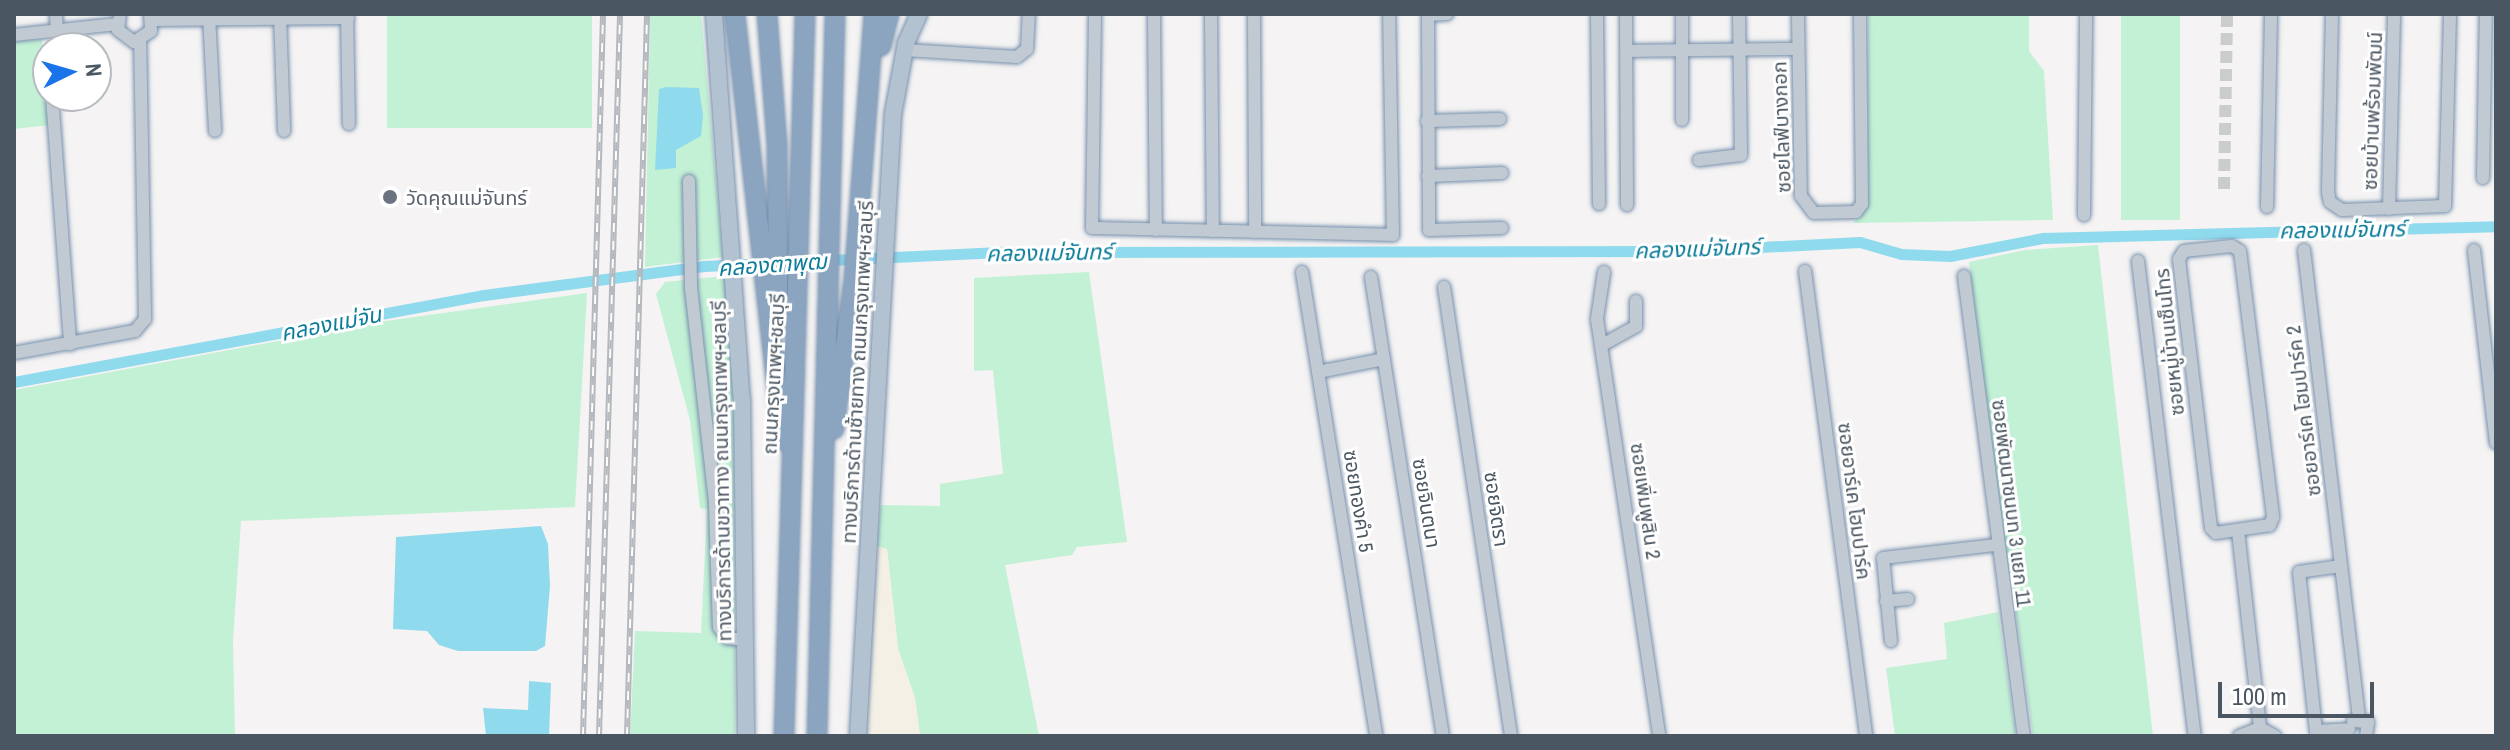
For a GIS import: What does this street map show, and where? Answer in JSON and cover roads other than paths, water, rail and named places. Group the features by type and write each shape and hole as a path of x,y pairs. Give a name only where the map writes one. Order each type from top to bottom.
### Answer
{"highway":[{"path":"735,14 770,241"},
{"path":"744,60 746,14"},
{"name":"ถนนกรุงเทพฯ-ชลบุรี","path":"784,736 789,498 800,282 805,14"},
{"path":"817,736 835,14"},
{"path":"823,507 854,280 873,79 874,14"},
{"path":"873,79 889,14"},
{"path":"767,19 775,365 789,498"}],"main road":[{"name":"ทางบริการด้านขวาทาง ถนนกรุงเทพฯ-ชลบุรี","path":"714,14 736,284 746,736"},
{"name":"ทางบริการด้านซ้ายทาง ถนนกรุงเทพฯ-ชลบุรี","path":"858,736 883,242 893,114 905,50 919,14"}],"street":[{"path":"56,14 57,32 119,19 125,38 140,41 149,35 151,17 348,16 349,124"},
{"path":"905,50 1017,57 1027,49 1029,14"},
{"path":"1095,14 1092,228 1393,235 1389,14"},
{"path":"1154,14 1156,230"},
{"path":"1211,14 1213,231"},
{"path":"1254,14 1255,232"},
{"path":"1447,14 1428,14 1429,230 1502,228"},
{"path":"1597,14 1599,204"},
{"path":"1626,14 1627,205"},
{"path":"1682,14 1682,120"},
{"path":"1699,160 1741,155 1739,14"},
{"name":"ซอยไลฟ์บางกอก","path":"1798,14 1801,196 1808,210 1835,213 1856,212 1862,204 1860,14"},
{"path":"2084,215 2086,14"},
{"path":"2267,207 2271,14"},
{"path":"2332,14 2330,202 2342,210 2445,206 2450,14"},
{"name":"ซอยบ้านพร้อมพัฒน์","path":"2389,209 2394,14"},
{"path":"210,17 215,131"},
{"path":"280,17 284,131"},
{"path":"2483,178 2489,19"},
{"path":"14,353 135,331 145,319 140,41"},
{"path":"1627,51 1798,49"},
{"path":"53,112 70,344"},
{"path":"1427,121 1500,119"},
{"path":"1428,176 1502,173"},
{"path":"689,181 691,288 715,503 719,627 727,638 745,640"},
{"name":"ซอยหมู่บ้านเซ็นโทร","path":"2232,246 2240,251 2273,517 2270,525 2238,531 2216,533 2211,528 2179,259 2184,251 2232,246"},
{"name":"ซอยอาร์เค โฮมปาร์ค 2","path":"2304,250 2359,718 2369,725 2366,736"},
{"path":"2474,250 2496,443"},
{"path":"2138,261 2195,736"},
{"name":"ซอยอาร์เค โฮมปาร์ค","path":"1805,271 1866,736"},
{"name":"ซอยทองคำ 5","path":"1302,272 1376,736"},
{"name":"ซอยเพิ่มพูสิน 2","path":"1604,272 1597,305 1659,736"},
{"name":"ซอยพัฒนาชนบท 3 แยก 11","path":"1964,276 1996,545 2024,736"},
{"name":"ซอยจินตนา","path":"1371,277 1443,736"},
{"name":"ซอยจิตรา","path":"1444,287 1511,736"},
{"path":"1604,344 1636,326 1636,301"},
{"path":"1318,372 1384,359"},
{"path":"2238,531 2260,728"},
{"path":"1891,641 1881,563 1886,556 1996,545"},
{"path":"2341,566 2299,572 2316,731 2351,732 2359,718"},
{"path":"1886,601 1908,599"},
{"path":"2239,736 2260,728 2275,736"}],"water":[{"path":"699,88 703,115 701,136 676,150 676,168 655,170 659,89"},
{"path":"541,526 548,544 550,586 545,646 536,651 458,651 439,645 427,631 393,629 396,537"},
{"path":"529,681 551,683 549,736 486,736 483,708 528,710"}],"waterway":[{"name":"คลองแม่จันทร์","path":"14,382 484,295 704,266 1006,252 1683,251 1860,242 1901,254 1950,256 2043,238 2496,226"}],"tunnel":[{"path":"2224,189 2227,14"}],"railway":[{"path":"583,736 603,14"},
{"path":"599,736 620,14"},
{"path":"627,736 647,14"}],"place":[{"name":"วัดคุณแม่จันทร์","path":"390,197"}],"water label":[{"name":"คลองตาพุฒ","path":"772,265"},
{"name":"คลองแม่จัน","path":"331,324"}]}
